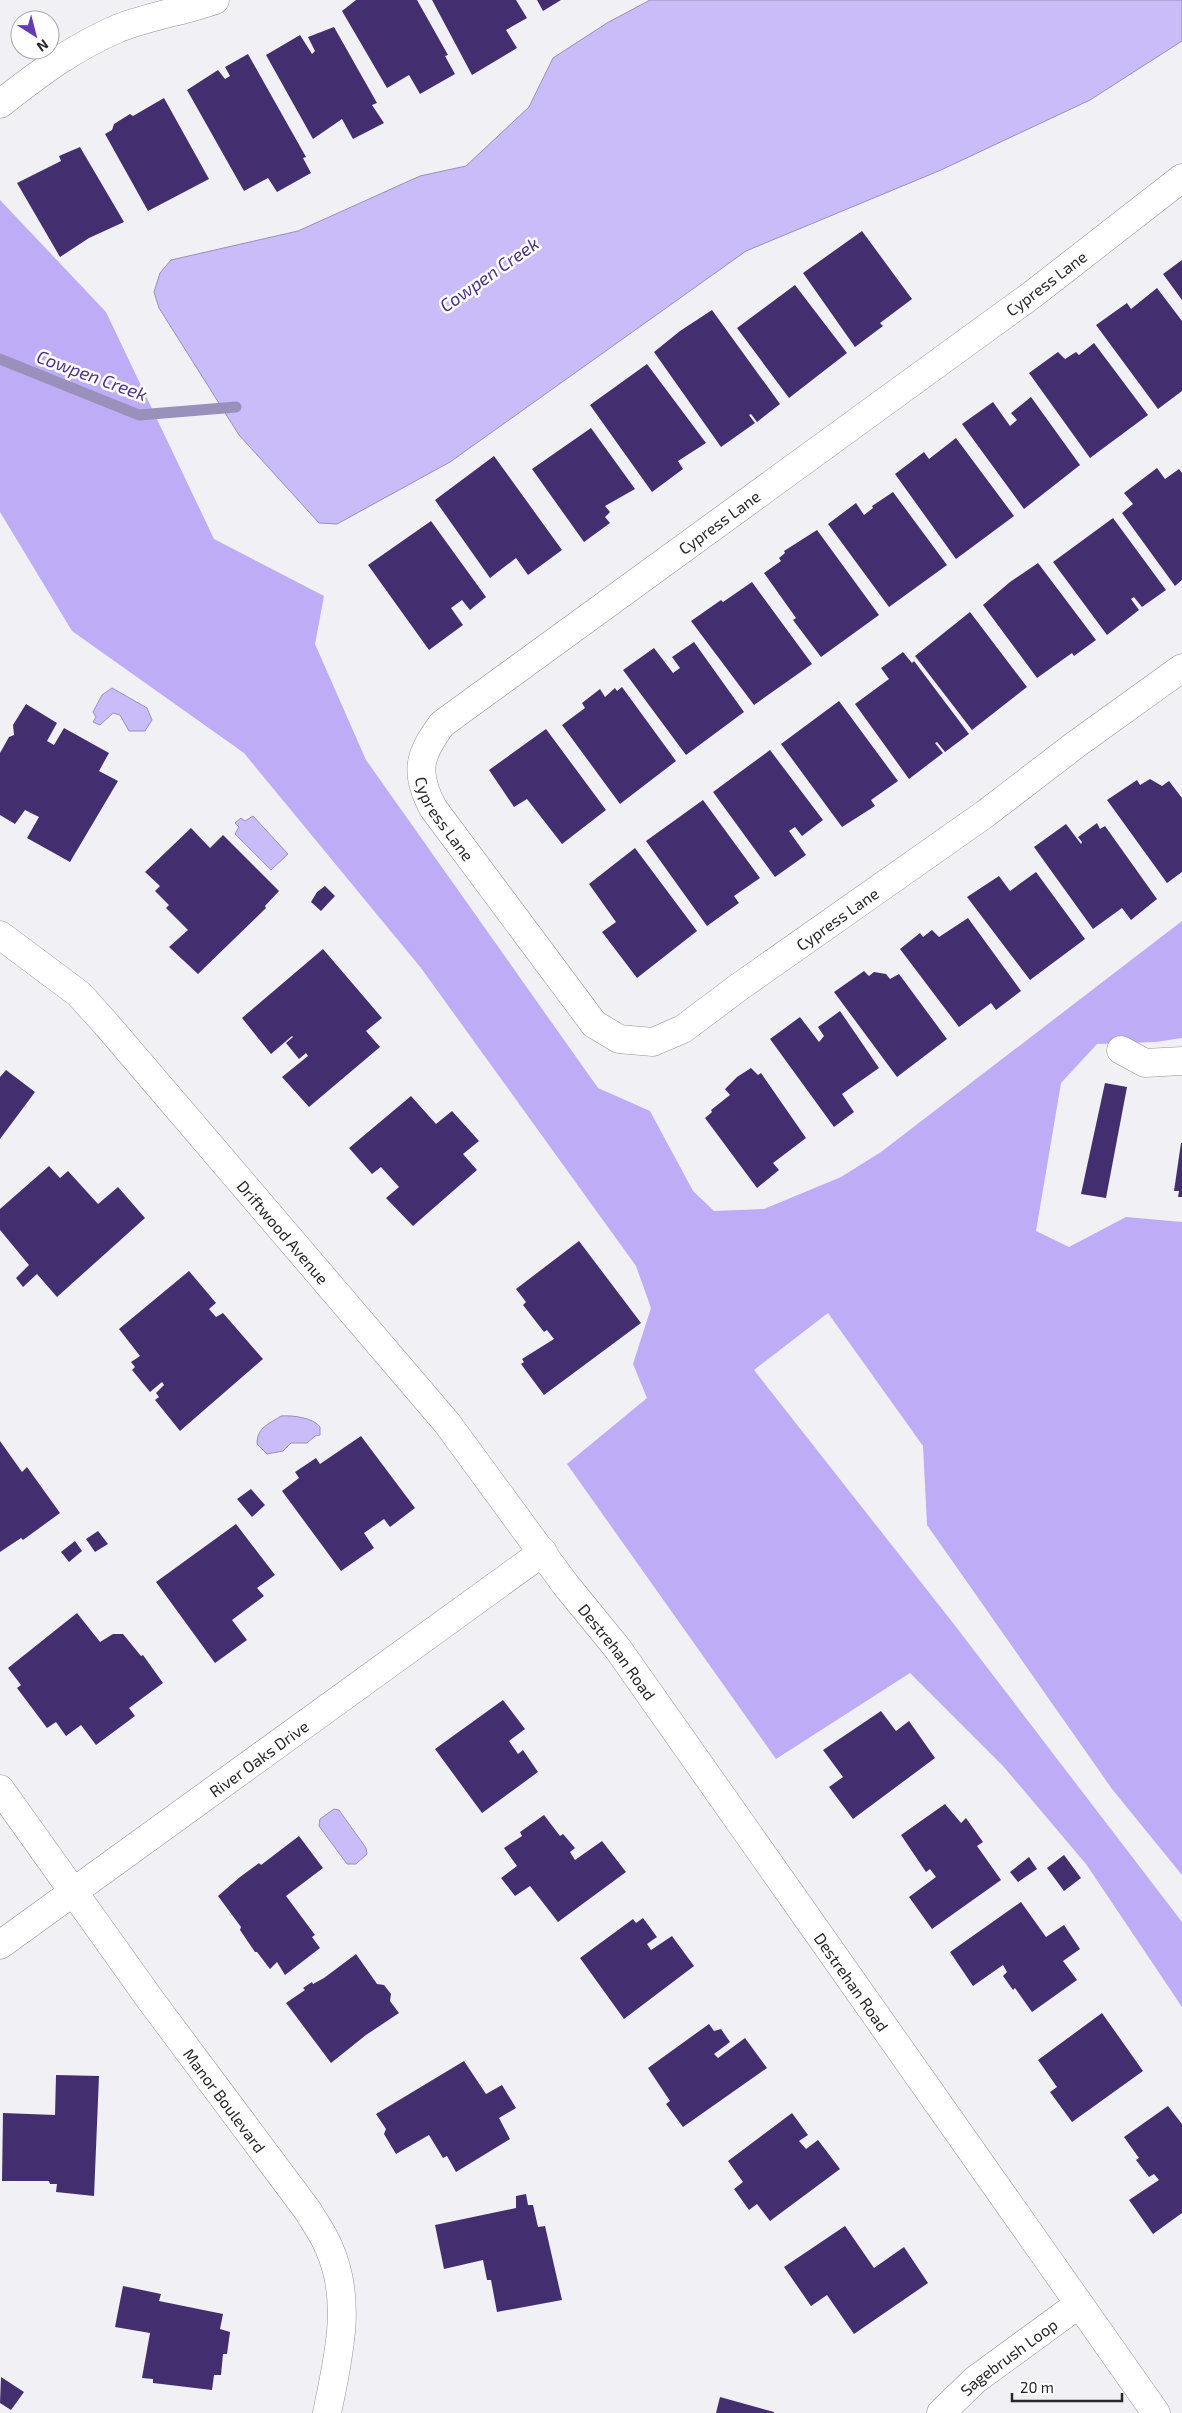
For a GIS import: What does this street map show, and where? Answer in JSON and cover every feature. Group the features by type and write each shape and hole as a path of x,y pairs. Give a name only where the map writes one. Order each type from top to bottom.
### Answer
{"street":[{"path":"0,104 53,63 87,43 121,27 215,0"},
{"name":"Cypress Lane","path":"1182,178 1033,294 442,724 427,745 421,765 422,788 433,808 594,1024 619,1038 653,1042 683,1029 739,987 985,814 1075,745 1182,668"},
{"name":"Driftwood Avenue","path":"0,935 79,994 107,1025 447,1423 543,1552"},
{"path":"1121,1050 1145,1062 1182,1061"},
{"name":"River Oaks Drive","path":"73,1891 543,1552"},
{"name":"Destrehan Road","path":"543,1552 565,1584 618,1649 1156,2413"},
{"path":"0,1789 73,1891 0,1945"},
{"name":"Manor Boulevard","path":"73,1891 152,2002 308,2211 330,2248 341,2291 342,2336 327,2413"},
{"name":"Sagebrush Loop","path":"941,2413 975,2380 1079,2304"}],"shaded area":[{"path":"0,200 106,312 214,539 324,596 315,644 366,760 598,1088 650,1111 693,1191 714,1211 764,1209 841,1177 881,1152 1182,921 1182,1038 1156,1042 1097,1044 1061,1083 1036,1231 1069,1247 1126,1217 1182,1222 1182,1875 1112,1789 927,1525 923,1446 828,1313 754,1370 953,1623 1182,1922 1182,2007 1086,1864 1003,1766 910,1673 776,1759 567,1464 647,1398 633,1364 651,1308 636,1266 421,968 244,753 72,631 0,512"}],"water":[{"path":"650,0 1182,0 1182,41 1090,100 941,170 746,251 450,462 337,524 319,523 239,435 159,308 154,292 160,273 171,260 298,231 420,176 466,166 529,107 553,58 607,23"},
{"path":"112,688 147,708 152,720 145,731 129,731 120,715 113,713 100,725 93,722 96,717 93,712 102,695"},
{"path":"253,816 288,854 271,870 235,834 239,827 235,823 241,818 245,821"},
{"path":"281,1416 291,1416 313,1421 320,1427 320,1435 315,1436 307,1443 291,1443 283,1451 267,1454 257,1444 259,1434 264,1427"},
{"path":"334,1809 339,1810 366,1848 367,1854 356,1864 347,1864 319,1826 320,1819"}],"building":[{"path":"356,0 417,0 448,55 445,56 455,74 420,94 409,75 387,88 342,11"},
{"path":"432,0 516,0 527,18 506,30 517,48 472,75"},
{"path":"537,0 561,0 543,11"},
{"path":"334,27 377,103 372,105 384,123 353,139 342,119 313,139 266,55 300,35 312,54 315,51 308,37"},
{"path":"248,54 306,157 303,158 311,173 277,192 268,178 244,191 187,90 218,70 225,79 230,76 225,67"},
{"path":"164,98 209,179 148,211 105,134 112,130 114,124 130,114 133,116"},
{"path":"80,147 124,222 89,238 60,257 17,183 61,161 59,156"},
{"path":"862,231 912,299 880,323 883,326 855,347 803,273"},
{"path":"1182,260 1182,300 1163,274"},
{"path":"795,285 847,353 789,398 737,328"},
{"path":"1157,288 1182,321 1182,391 1158,409 1096,325 1127,303 1131,309"},
{"path":"712,310 780,404 757,422 751,414 749,415 755,423 721,447 654,352 680,331"},
{"path":"1094,343 1148,415 1090,458 1029,373 1058,352 1065,359 1076,352 1079,355"},
{"path":"647,364 706,443 678,461 683,469 652,492 590,405"},
{"path":"1031,397 1080,465 1024,509 962,424 993,402 1010,426 1017,420 1011,413"},
{"path":"591,428 635,489 605,506 610,512 605,517 610,523 584,542 532,469"},
{"path":"956,438 1014,516 956,559 895,474 924,452 929,459"},
{"path":"494,456 562,550 528,575 516,558 490,578 435,500"},
{"path":"1157,468 1165,479 1179,469 1182,473 1182,580 1175,586 1122,513 1133,504 1124,493"},
{"path":"893,492 947,565 889,607 828,524 856,503 864,515 873,508 872,506"},
{"path":"1113,518 1166,590 1142,607 1134,597 1131,599 1139,610 1107,635 1053,562"},
{"path":"431,521 486,597 470,610 462,600 451,608 463,625 429,650 368,565"},
{"path":"817,530 879,615 821,657 793,620 796,618 764,573 781,561 779,558 785,553 784,551"},
{"path":"1038,563 1096,640 1074,656 1072,653 1037,678 983,605 1010,582"},
{"path":"752,582 812,664 754,705 691,621 721,600 723,602"},
{"path":"970,612 1027,687 972,730 915,656"},
{"path":"694,642 744,712 686,755 623,670 654,648 673,673 680,668 672,657"},
{"path":"903,652 912,663 914,661 969,734 945,752 937,742 935,743 943,753 909,779 855,704 889,679 881,668"},
{"path":"622,687 676,761 620,804 562,725 585,708 582,703 600,689 605,697 615,688 617,691"},
{"path":"839,701 898,781 871,800 875,806 842,827 781,744"},
{"path":"26,704 57,723 47,741 54,745 64,728 109,753 99,771 118,781 70,862 27,838 39,817 25,810 15,824 0,815 0,753 9,737 14,735 13,725"},
{"path":"546,729 606,810 562,844 527,799 514,807 489,770"},
{"path":"770,750 823,820 802,836 795,827 789,831 806,855 775,877 713,792"},
{"path":"1150,779 1162,786 1169,781 1182,798 1182,872 1167,883 1107,800 1137,780 1140,785"},
{"path":"703,800 760,878 734,896 739,903 707,926 646,841"},
{"path":"1097,823 1100,829 1105,826 1157,899 1131,920 1122,908 1093,929 1034,847 1066,824 1081,844 1082,842 1078,837"},
{"path":"191,828 210,848 223,835 279,891 265,906 266,908 198,974 169,947 188,930 166,908 169,905 155,891 160,886 145,872"},
{"path":"635,848 697,931 637,978 602,932 616,922 589,884"},
{"path":"1036,872 1085,939 1030,980 967,897 999,876 1010,891"},
{"path":"325,886 335,896 321,911 311,902 317,892"},
{"path":"968,918 1021,991 996,1010 991,1003 959,1027 900,949 920,933 923,937 932,930 939,937"},
{"path":"323,949 382,1018 366,1031 380,1047 309,1107 282,1077 308,1056 306,1053 299,1059 286,1043 292,1036 271,1054 242,1018"},
{"path":"864,971 869,976 874,972 886,974 890,979 899,974 947,1039 897,1077 834,992"},
{"path":"840,1011 879,1068 842,1094 854,1112 834,1127 770,1039 800,1017 819,1042 824,1036 818,1027"},
{"path":"751,1068 758,1075 761,1073 806,1138 773,1163 779,1170 757,1188 705,1118 712,1112 711,1110 730,1095 725,1089 737,1077"},
{"path":"6,1070 35,1092 0,1139 0,1077"},
{"path":"1105,1083 1127,1087 1106,1198 1081,1194"},
{"path":"411,1096 436,1124 452,1111 479,1141 463,1154 477,1170 413,1226 386,1198 399,1187 381,1167 372,1174 349,1148"},
{"path":"1181,1143 1182,1197 1178,1197 1179,1191 1174,1191"},
{"path":"49,1166 60,1178 68,1171 98,1204 118,1187 145,1218 57,1297 37,1274 23,1287 16,1278 29,1265 0,1230 0,1209"},
{"path":"579,1241 641,1323 544,1395 521,1364 524,1362 522,1359 554,1339 547,1330 544,1332 523,1305 526,1302 516,1289"},
{"path":"189,1271 216,1303 209,1309 216,1317 223,1313 263,1359 180,1431 155,1400 159,1397 156,1393 164,1385 162,1382 150,1392 132,1370 135,1367 131,1362 140,1356 119,1329"},
{"path":"361,1436 415,1508 390,1527 384,1519 364,1533 374,1548 341,1571 282,1491 299,1478 295,1472 316,1458 320,1464"},
{"path":"0,1441 22,1472 27,1467 60,1513 23,1540 21,1538 0,1552"},
{"path":"251,1489 265,1505 252,1517 237,1499"},
{"path":"236,1524 275,1575 257,1588 264,1596 232,1620 247,1640 215,1663 156,1582"},
{"path":"98,1531 108,1544 95,1552 86,1539"},
{"path":"75,1541 82,1551 69,1562 61,1552"},
{"path":"77,1613 100,1642 113,1634 123,1634 141,1656 143,1655 163,1683 129,1708 135,1716 96,1745 81,1725 66,1736 56,1722 47,1728 17,1688 21,1685 8,1668"},
{"path":"503,1700 525,1729 509,1741 518,1754 523,1750 538,1772 482,1813 435,1749"},
{"path":"881,1711 896,1731 909,1721 935,1758 853,1819 829,1787 843,1777 823,1750"},
{"path":"945,1804 961,1823 966,1818 983,1842 977,1846 1001,1880 932,1929 909,1897 936,1877 930,1869 926,1872 901,1835"},
{"path":"544,1815 560,1836 563,1834 575,1848 570,1852 575,1860 602,1841 626,1872 558,1922 530,1886 515,1896 501,1878 517,1866 504,1848 522,1836 520,1832"},
{"path":"299,1836 323,1868 286,1896 315,1935 312,1937 320,1948 285,1975 277,1962 270,1969 255,1952 240,1930 241,1927 218,1896 240,1877 259,1863 261,1865"},
{"path":"1064,1855 1081,1878 1064,1891 1047,1868"},
{"path":"1029,1857 1037,1869 1018,1882 1010,1872"},
{"path":"1021,1902 1046,1937 1064,1925 1080,1949 1063,1961 1077,1980 1032,2012 1015,1988 1013,1990 1003,1976 1007,1972 1003,1965 973,1986 950,1952"},
{"path":"643,1918 657,1937 647,1944 651,1950 672,1936 694,1966 624,2019 580,1958 633,1919 636,1923"},
{"path":"356,1954 377,1984 384,1985 391,1994 390,2001 399,2013 366,2035 331,2063 286,2003 305,1990 303,1988 312,1982 313,1984 324,1978"},
{"path":"1102,2013 1143,2071 1072,2122 1050,2092 1057,2087 1038,2060"},
{"path":"709,2024 714,2031 721,2029 730,2042 714,2054 718,2058 745,2038 767,2068 683,2127 666,2104 670,2101 648,2068"},
{"path":"464,2061 486,2094 502,2085 516,2108 499,2118 510,2139 456,2172 447,2156 443,2158 429,2135 396,2154 384,2134 386,2129 376,2114"},
{"path":"56,2075 99,2076 94,2196 56,2192 57,2184 50,2184 49,2181 2,2181 3,2113 55,2115"},
{"path":"1168,2106 1182,2124 1182,2213 1153,2234 1129,2200 1159,2180 1154,2174 1149,2177 1136,2160 1139,2158 1124,2137"},
{"path":"792,2113 808,2135 799,2141 806,2149 818,2140 840,2169 770,2221 757,2204 749,2210 734,2189 743,2182 728,2161"},
{"path":"526,2194 528,2205 533,2205 538,2227 545,2226 562,2300 497,2312 491,2280 487,2280 483,2260 444,2269 435,2225 516,2208 516,2196"},
{"path":"845,2226 874,2268 904,2247 928,2283 854,2334 827,2295 811,2306 784,2267"},
{"path":"123,2286 161,2294 159,2301 223,2314 220,2329 230,2332 227,2354 223,2354 221,2375 214,2375 212,2390 153,2383 153,2379 142,2378 150,2333 115,2327"},
{"path":"1,2377 24,2392 11,2410 0,2403"},
{"path":"720,2397 774,2412 774,2413 716,2413"}],"waterway":[{"name":"Cowpen Creek","path":"0,359 139,415 236,407"}]}
